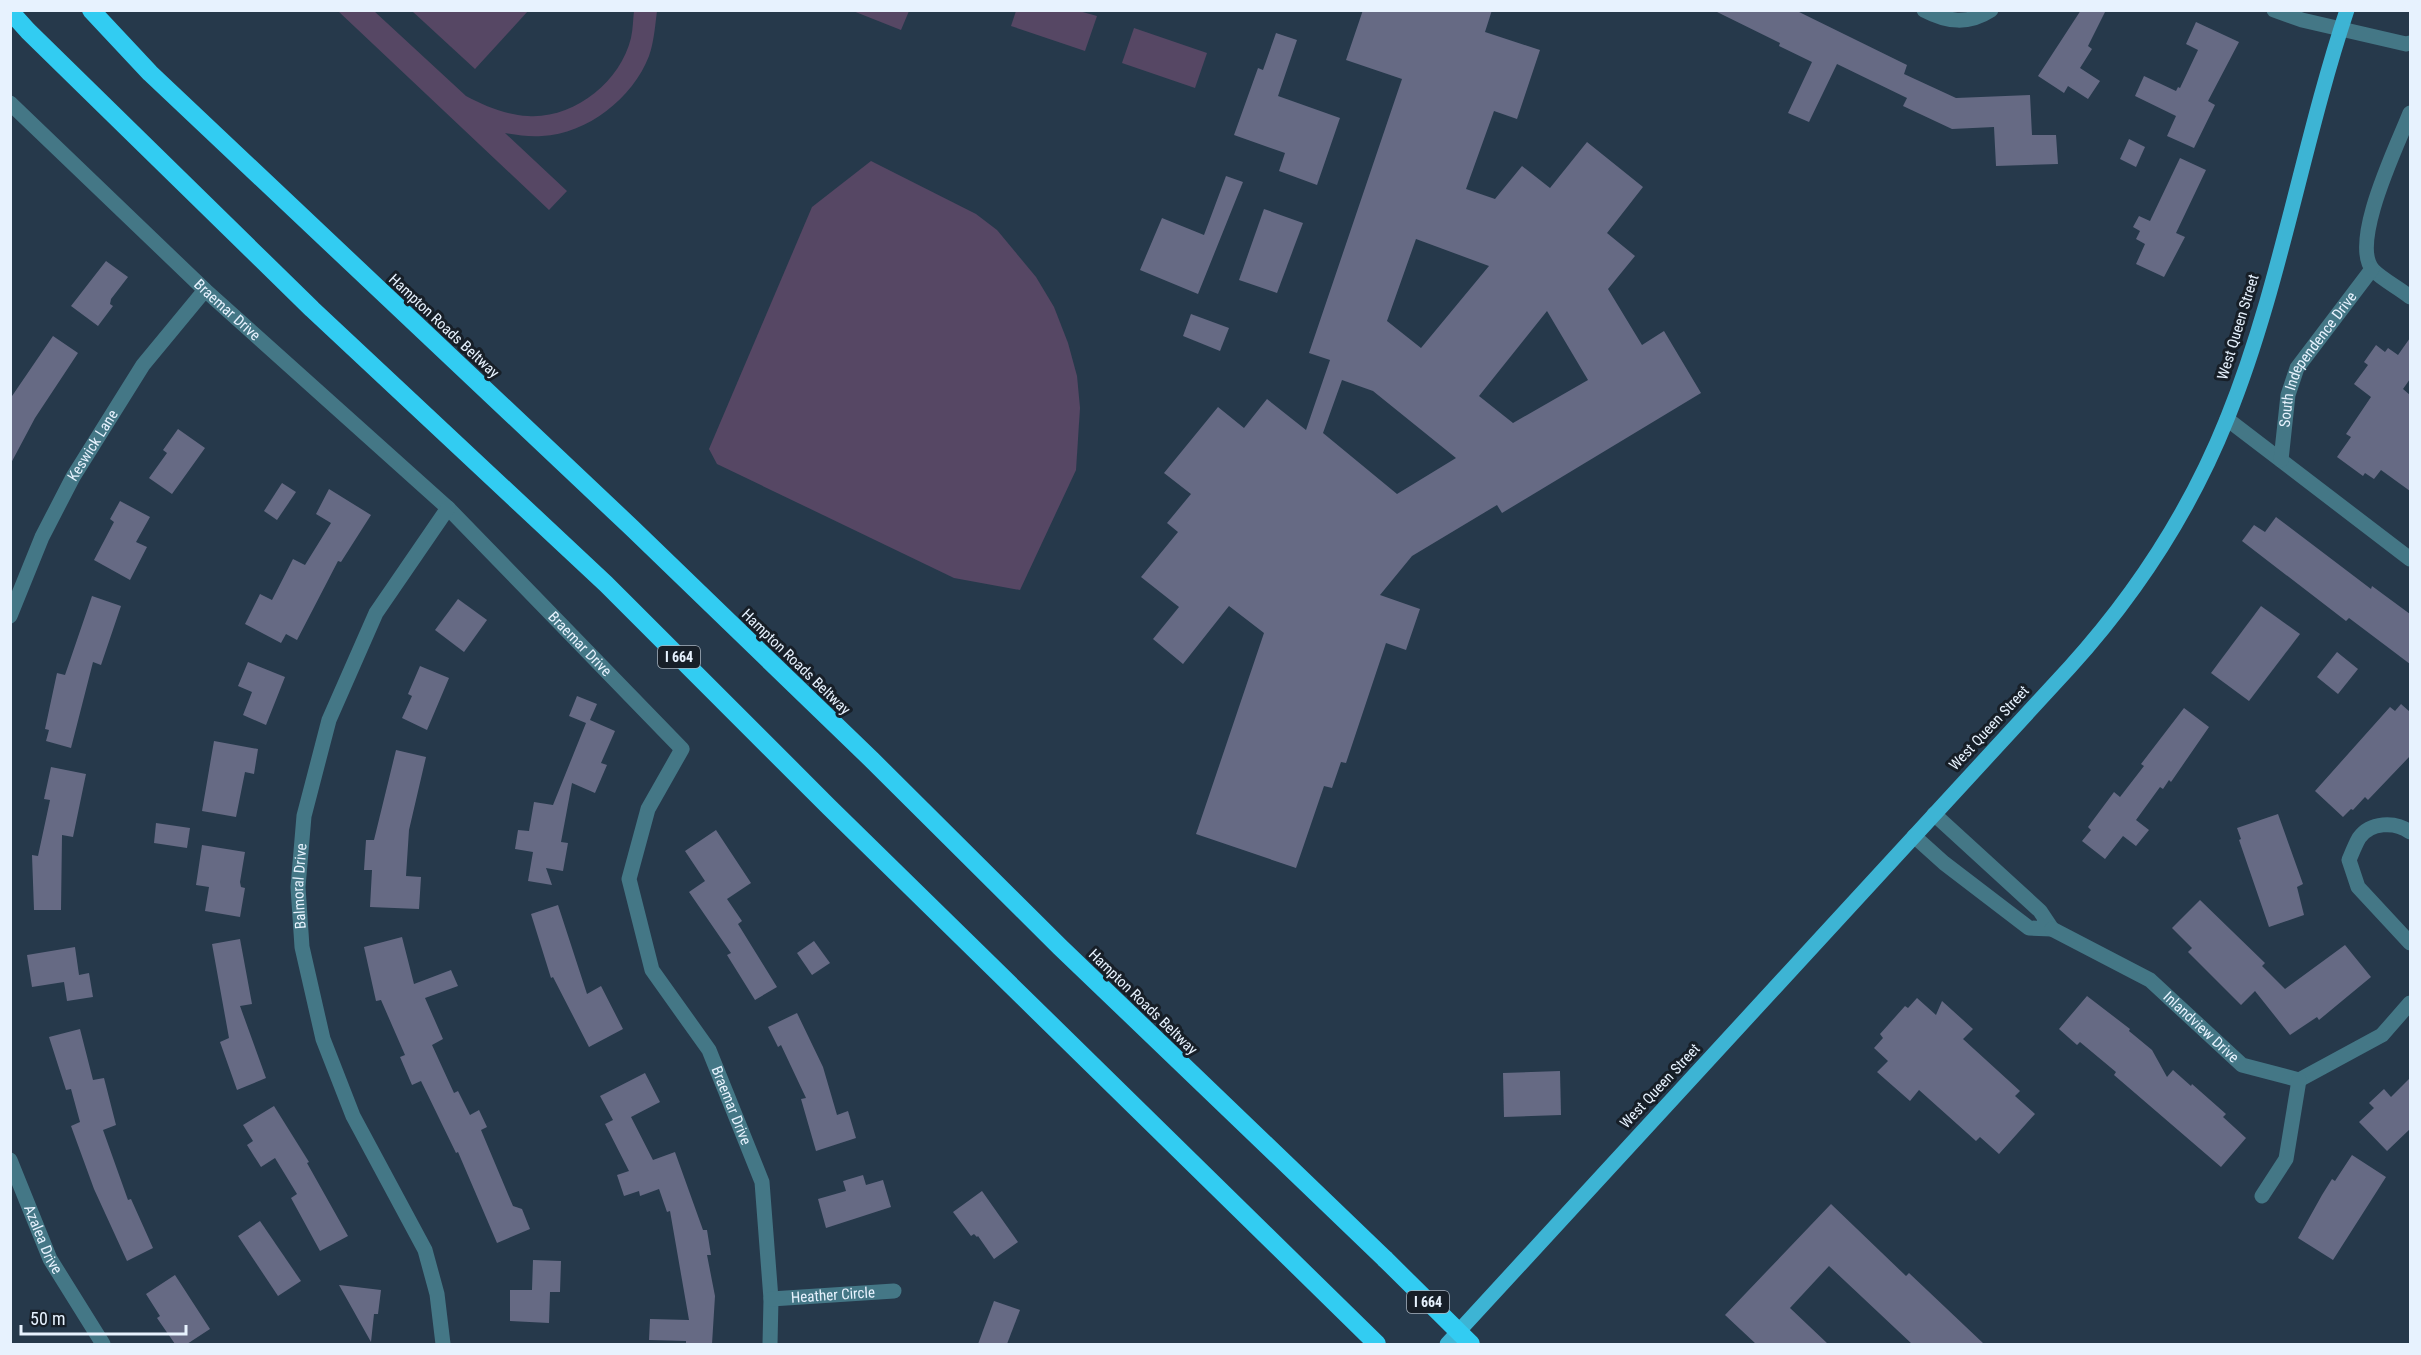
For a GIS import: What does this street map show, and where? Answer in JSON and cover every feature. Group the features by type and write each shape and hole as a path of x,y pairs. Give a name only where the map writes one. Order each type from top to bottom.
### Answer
{"highway":[{"name":"Hampton Roads Beltway","path":"91,10 150,73 632,528 1060,947 1471,1344"},
{"name":"I 664","path":"10,11 27,31 312,309 606,584 1377,1344"}],"main road":[{"name":"West Queen Street","path":"1447,1344 2070,667 2100,634 2128,597 2181,513 2227,419 2261,316 2347,10"}],"street":[{"path":"1924,10 1951,21 1967,21 1980,17 1990,10"},
{"path":"2274,10 2409,46"},
{"name":"Braemar Drive","path":"10,103 205,291 448,508 682,749 648,809 629,879 652,970 709,1050 762,1182 771,1299 770,1344"},
{"path":"2410,113 2369,222 2366,242 2367,258 2373,269 2410,297"},
{"name":"South Independence Drive","path":"2281,460 2288,395 2296,368 2373,269"},
{"name":"Keswick Lane","path":"10,616 42,537 73,477 143,365 205,291"},
{"path":"2227,419 2410,559"},
{"name":"Balmoral Drive","path":"443,1344 437,1294 426,1250 353,1116 323,1039 303,947 298,886 304,816 329,720 376,613 448,508"},
{"name":"Inlandview Drive","path":"1934,814 2040,911 2052,929"},
{"path":"2410,831 2387,824 2369,828 2360,837 2349,860 2358,887 2410,943"},
{"name":"Inlandview Drive","path":"1914,836 1944,863 2029,928 2052,929 2150,980 2242,1065 2299,1080"},
{"path":"2262,1196 2286,1159 2299,1080 2382,1035 2410,1003"},
{"name":"Azalea Drive","path":"10,1160 50,1259 103,1344"},
{"name":"Heather Circle","path":"771,1299 894,1291"}],"shaded area":[{"path":"909,10 901,30 853,11"},
{"path":"338,11 374,11 466,96 496,109 528,116 562,111 592,95 617,70 625,54 631,38 634,11 657,11 651,51 642,71 632,86 606,111 575,129 559,134 523,136 505,133 567,191 549,210"},
{"path":"412,11 528,11 475,69"},
{"path":"1016,11 1079,11 1097,16 1085,51 1011,26"},
{"path":"1134,28 1207,53 1195,88 1122,63"},
{"path":"871,161 976,214 997,230 1036,277 1054,307 1068,343 1077,376 1080,408 1076,470 1020,590 954,578 717,464 709,449 812,207"}],"building":[{"path":"1363,10 1492,10 1485,32 1540,50 1517,119 1494,111 1466,189 1495,199 1522,166 1550,188 1587,142 1643,187 1607,233 1635,256 1608,289 1642,345 1664,331 1701,393 1502,513 1497,505 1412,556 1380,595 1420,609 1406,650 1386,643 1346,763 1341,762 1332,788 1324,786 1296,868 1196,834 1264,633 1229,606 1183,664 1153,639 1179,607 1141,577 1178,532 1167,523 1191,494 1164,473 1218,407 1244,428 1267,399 1306,430 1330,360 1309,353 1402,79 1346,60","holes":["1416,239 1489,266 1421,348 1387,321","1547,311 1588,380 1513,423 1479,396","1342,380 1373,391 1456,458 1397,494 1323,433"]},
{"path":"1713,10 1795,10 1907,65 1904,74 1956,98 2030,95 2032,135 2056,135 2058,164 1996,166 1994,127 1952,129 1903,106 1907,98 1837,64 1809,122 1788,113 1812,62 1779,46 1780,43"},
{"path":"2081,10 2106,10 2088,46 2092,49 2080,68 2100,81 2088,99 2068,86 2064,93 2038,76"},
{"path":"2196,22 2239,42 2208,101 2215,105 2194,148 2167,136 2176,116 2135,96 2144,76 2176,91 2178,87 2180,88 2198,50 2186,44"},
{"path":"1276,33 1297,40 1278,96 1340,118 1317,185 1279,171 1285,153 1234,135 1258,68 1263,70"},
{"path":"2129,139 2145,147 2136,167 2120,159"},
{"path":"2180,158 2206,170 2176,233 2185,237 2164,277 2136,264 2145,244 2136,239 2140,231 2133,227 2139,216 2150,221"},
{"path":"1226,176 1243,182 1198,294 1140,270 1162,218 1204,235"},
{"path":"1264,209 1303,223 1277,293 1239,280"},
{"path":"106,261 128,277 111,299 110,304 113,306 98,326 71,306"},
{"path":"1191,314 1229,328 1220,351 1183,336"},
{"path":"53,336 78,353 35,418 10,465 10,399"},
{"path":"2410,338 2410,379 2403,389 2410,395 2410,491 2381,470 2374,479 2365,473 2363,476 2337,457 2351,437 2346,434 2371,397 2354,384 2368,365 2364,362 2376,345 2385,352 2388,348 2398,355"},
{"path":"178,429 205,448 172,494 149,478 167,453 163,450"},
{"path":"282,483 296,492 277,520 264,511"},
{"path":"329,489 371,515 341,562 338,561 297,640 286,634 281,643 245,624 260,594 272,600 293,559 305,565 331,523 316,514"},
{"path":"120,501 150,517 136,542 147,547 130,580 94,560 114,522 110,519"},
{"path":"2276,517 2371,589 2372,586 2410,614 2410,664 2349,618 2346,621 2242,541 2254,525 2265,532"},
{"path":"92,596 121,606 101,665 93,662 71,748 46,741 49,730 45,729 57,673 65,675"},
{"path":"458,599 487,620 464,652 435,630"},
{"path":"2261,606 2300,634 2249,701 2211,673"},
{"path":"2337,652 2358,669 2338,694 2317,677"},
{"path":"248,662 285,677 266,725 243,715 252,692 238,686"},
{"path":"420,666 449,678 427,730 402,718 412,696 408,694"},
{"path":"577,696 597,704 590,720 615,731 601,763 607,765 595,793 572,783 561,842 568,843 563,871 546,868 552,885 528,881 533,852 515,849 518,830 529,831 534,802 553,805 586,723 569,716"},
{"path":"2401,704 2410,712 2410,756 2368,800 2365,797 2343,817 2315,791 2390,707 2395,711"},
{"path":"2184,708 2209,727 2171,782 2169,780 2163,789 2160,787 2136,820 2149,830 2136,846 2123,836 2105,859 2082,841 2091,830 2088,827 2114,792 2120,797 2144,766 2141,764"},
{"path":"214,741 258,749 254,774 245,772 236,817 202,811"},
{"path":"396,750 426,757 409,830 406,876 421,877 419,909 370,907 372,870 364,870 366,840 374,840"},
{"path":"51,767 86,774 73,837 62,835 61,910 34,910 32,855 38,856 50,800 44,799"},
{"path":"2278,814 2303,884 2297,887 2304,915 2269,927 2237,828"},
{"path":"156,823 190,828 187,848 154,843"},
{"path":"716,830 751,883 727,899 742,921 738,924 777,987 755,1000 727,955 731,953 689,892 705,881 685,851"},
{"path":"202,845 245,852 240,882 241,887 245,888 240,917 205,911 209,887 196,885"},
{"path":"2200,900 2265,963 2262,966 2285,989 2345,945 2371,977 2319,1020 2317,1017 2290,1035 2255,991 2241,1005 2188,952 2192,948 2172,928"},
{"path":"558,905 587,994 601,986 623,1029 589,1047 553,977 551,978 531,914"},
{"path":"402,937 414,984 451,970 458,986 425,998 443,1039 432,1045 454,1093 458,1091 470,1115 479,1110 487,1127 481,1130 513,1206 522,1209 530,1229 497,1243 458,1152 456,1153 421,1081 412,1085 400,1057 405,1055 381,1000 376,1001 364,947"},
{"path":"240,939 252,1004 240,1006 266,1078 237,1090 220,1042 229,1038 212,944"},
{"path":"814,941 830,963 812,975 797,953"},
{"path":"75,947 79,975 89,973 93,997 67,1001 64,982 32,987 27,955"},
{"path":"2087,996 2130,1029 2129,1031 2152,1050 2167,1077 2173,1070 2191,1086 2192,1084 2226,1114 2223,1117 2246,1138 2221,1167 2114,1075 2116,1072 2080,1042 2077,1045 2059,1029"},
{"path":"1917,998 1936,1015 1942,1001 1973,1029 1963,1039 2020,1091 2015,1096 2035,1114 1999,1154 1980,1137 1976,1141 1919,1090 1910,1101 1877,1072 1888,1061 1874,1048 1883,1038 1880,1034 1905,1006 1908,1008"},
{"path":"797,1013 823,1067 837,1115 848,1111 856,1138 816,1151 801,1099 806,1098 781,1045 778,1047 768,1027"},
{"path":"80,1029 93,1080 104,1078 116,1125 103,1130 128,1200 131,1199 153,1248 127,1261 94,1189 71,1126 80,1122 71,1089 66,1090 49,1037"},
{"path":"1560,1071 1561,1115 1504,1117 1503,1073"},
{"path":"645,1073 660,1102 631,1117 653,1160 675,1152 703,1230 707,1230 711,1255 707,1255 715,1296 712,1344 649,1340 650,1319 689,1320 670,1211 667,1212 659,1189 640,1196 639,1191 624,1196 617,1175 629,1171 605,1124 613,1120 600,1096"},
{"path":"2410,1078 2410,1129 2387,1151 2359,1122 2374,1108 2369,1103 2384,1089 2391,1097"},
{"path":"274,1106 309,1162 307,1163 348,1236 320,1251 291,1198 297,1194 275,1158 261,1167 247,1145 253,1141 243,1125"},
{"path":"2352,1155 2386,1177 2333,1260 2298,1238 2332,1179 2335,1181"},
{"path":"863,1175 866,1185 883,1180 891,1207 826,1228 818,1199 846,1191 843,1181"},
{"path":"982,1191 1018,1242 994,1259 978,1236 974,1234 971,1236 953,1212"},
{"path":"1831,1204 1906,1276 1909,1273 1984,1344 1912,1344 1829,1266 1790,1308 1828,1344 1756,1344 1725,1315"},
{"path":"260,1221 301,1281 278,1296 238,1236"},
{"path":"533,1260 561,1261 560,1292 550,1292 549,1323 510,1321 510,1290 532,1290"},
{"path":"175,1275 210,1329 187,1344 175,1344 157,1318 160,1316 146,1294"},
{"path":"339,1285 381,1290 378,1314 374,1314 371,1342"},
{"path":"994,1301 1020,1310 1007,1344 978,1344"}]}
